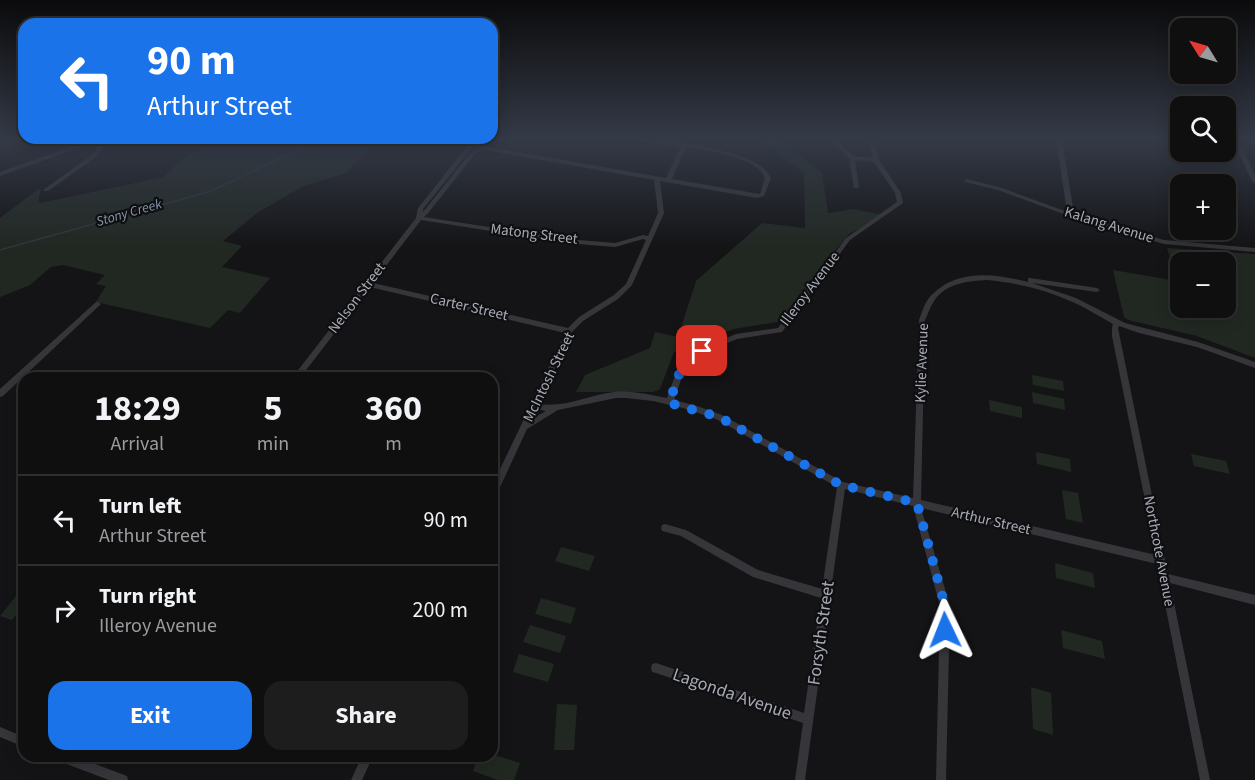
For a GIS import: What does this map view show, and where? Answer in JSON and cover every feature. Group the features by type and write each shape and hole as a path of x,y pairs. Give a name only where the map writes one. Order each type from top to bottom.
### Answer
{"street":[{"path":"46,190 67,175"},
{"name":"Nelson Street","path":"419,218 420,209 447,175"},
{"name":"Nelson Street","path":"301,372 419,218 455,175"},
{"name":"Nelson Street","path":"642,175 657,178"},
{"path":"668,181 671,175"},
{"path":"657,178 757,196 762,195 768,178 766,175"},
{"path":"854,175 856,187"},
{"name":"Illeroy Avenue","path":"669,403 685,358 736,337 780,330 848,239 900,203 898,193 886,175"},
{"path":"1065,175 1071,215"},
{"name":"McIntosh Street","path":"498,482 569,331 581,319 616,297 630,285 661,213 657,178"},
{"name":"Kalang Avenue","path":"967,181 1000,189 1071,215 1164,242 1255,250"},
{"name":"Matong Street","path":"419,218 615,245 643,237 649,239"},
{"name":"Kylie Avenue","path":"942,780 945,606 917,503 924,313 937,293 958,281 1012,277 1098,291"},
{"name":"Kylie Avenue","path":"999,278 1043,288 1117,322 1204,347 1255,365"},
{"name":"Carter Street","path":"368,284 569,331"},
{"path":"24,372 98,304"},
{"name":"Northcote Avenue","path":"1117,322 1115,328 1205,780"},
{"path":"0,394 18,377"},
{"name":"Arthur Street","path":"534,406 556,408 624,394 669,403 719,417 841,485 1161,561"},
{"name":"Arthur Street","path":"524,427 556,408"},
{"name":"Forsyth Street","path":"800,780 841,485"},
{"path":"665,528 683,533 756,573 826,595"},
{"path":"1164,577 1255,600"},
{"name":"Lagonda Avenue","path":"656,668 808,720"},
{"path":"0,732 18,737"},
{"path":"76,762 123,780"},
{"path":"356,780 365,762"}],"shaded area":[{"path":"338,175 303,186 257,213 223,241 242,246 222,267 270,278 240,313 228,310 210,328 96,302 106,286 96,284 105,275 63,265 51,267 30,285 0,297 0,218 41,187 38,202 40,203 164,177"},
{"path":"804,175 822,175 828,213 853,209 884,215 849,234 834,252 789,320 734,329 674,352 660,389 653,392 576,392 585,375 650,348 655,332 678,337 696,281 762,223 805,228"},
{"path":"1167,248 1226,252 1170,252 1170,258"},
{"path":"1236,253 1255,254 1255,358 1197,336 1128,320 1124,317 1113,270 1170,280 1170,318 1236,318"},
{"path":"1032,375 1063,381 1064,391 1033,385"},
{"path":"1032,392 1064,399 1065,410 1033,403"},
{"path":"989,400 1022,407 1022,418 990,411"},
{"path":"1036,452 1070,459 1071,472 1037,464"},
{"path":"1191,454 1226,461 1230,474 1194,466"},
{"path":"1062,490 1078,493 1083,523 1066,519"},
{"path":"561,547 595,556 589,571 555,561"},
{"path":"1055,563 1093,573 1095,588 1056,578"},
{"path":"18,594 18,613 12,620 0,616"},
{"path":"541,598 576,608 571,624 535,614"},
{"path":"530,625 566,636 560,653 523,642"},
{"path":"1061,630 1102,641 1105,659 1063,648"},
{"path":"519,654 554,664 548,682 513,672"},
{"path":"1031,687 1051,693 1053,735 1033,729"},
{"path":"557,704 577,705 574,750 554,750"},
{"path":"498,756 520,763 514,780 498,780 473,771 476,762 498,762"}],"waterway":[{"name":"Stony Creek","path":"0,250 211,191 244,175"}],"route":[{"path":"702,351 685,358 669,403 719,417 841,485 917,503 945,606 945,630"}]}
